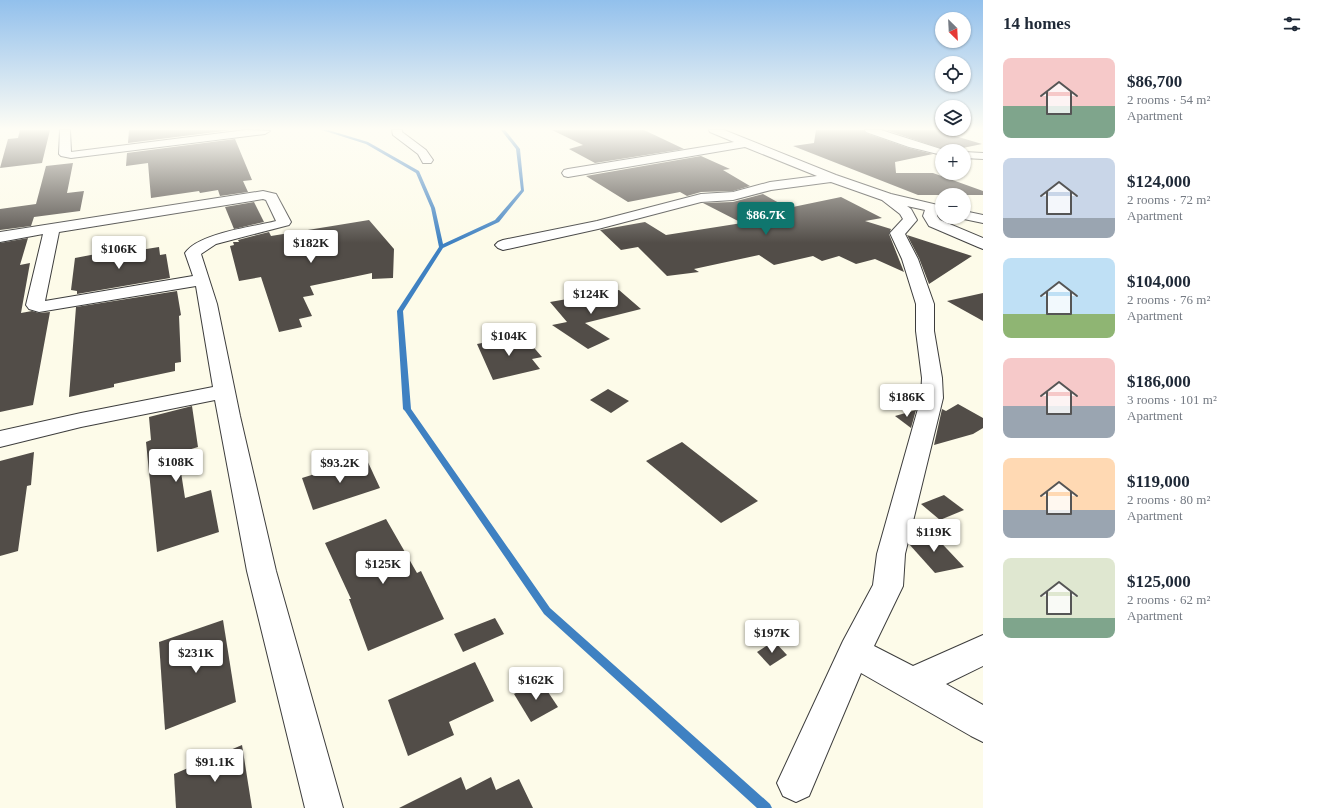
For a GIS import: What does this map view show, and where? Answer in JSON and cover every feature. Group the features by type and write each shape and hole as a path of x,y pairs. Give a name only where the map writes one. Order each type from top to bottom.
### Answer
{"street":[{"path":"568,173 600,168"},
{"path":"807,168 887,197 935,208"},
{"path":"503,245 598,225 701,198 733,196 770,186 832,178"},
{"path":"0,237 253,196 263,195 271,197 284,222 211,241 193,253 212,317 224,391 268,597 324,808"},
{"path":"796,783 854,652 888,586 894,541 932,398 932,378 926,331 925,304 910,258 897,234 910,220 906,212 887,197"},
{"path":"935,212 930,216 935,224"},
{"path":"971,216 983,219"},
{"path":"936,224 983,244"},
{"path":"52,229 35,305 39,307 202,280"},
{"path":"0,439 81,420 224,391"},
{"path":"912,683 983,650"},
{"path":"854,652 983,724"}],"building":[{"path":"46,168 72,168 67,193 84,191 80,211 34,217 31,226 0,230 0,209 36,204"},
{"path":"148,168 247,168 252,180 243,181 248,192 220,196 218,190 200,193 199,191 151,198"},
{"path":"634,168 727,168 730,169 723,170 750,186 733,191 701,192 687,196 680,192 628,202 586,176"},
{"path":"848,168 896,168 896,173 933,173 935,174 935,180 952,180 983,191 983,195 971,195 971,188 935,188 935,195 918,195"},
{"path":"763,194 788,208 841,197 882,218 865,221 891,229 889,234 904,272 875,259 856,264 839,256 822,261 813,256 774,265 759,255 694,269 699,272 667,276 638,247 621,250 600,230 645,222 666,235 742,223 703,203 733,202"},
{"path":"254,202 264,222 234,229 225,207"},
{"path":"369,220 394,249 393,278 372,279 372,273 310,286 314,295 303,297 312,316 299,319 302,327 279,332 261,277 239,281 230,246 234,245 233,242 239,242 238,240 269,232 271,236"},
{"path":"907,235 972,256 929,284 919,258"},
{"path":"28,238 20,265 30,263 21,313 32,311 39,313 50,312 33,405 0,412 0,243"},
{"path":"159,247 160,255 166,254 170,278 77,294 77,291 71,290 75,258 96,254 96,257"},
{"path":"619,290 641,309 585,323 610,339 588,349 552,325 567,322 550,302"},
{"path":"177,291 181,315 179,316 181,362 175,363 175,371 114,384 114,387 69,397 76,307"},
{"path":"983,293 983,321 947,301"},
{"path":"523,335 542,357 532,359 540,369 493,380 477,344"},
{"path":"608,389 629,401 611,413 590,400"},
{"path":"958,404 983,418 983,428 973,434 934,445 942,409 946,411"},
{"path":"192,406 198,447 178,453 185,498 211,490 219,532 157,552 146,442 151,440 149,417"},
{"path":"916,410 911,428 895,416"},
{"path":"682,442 758,501 721,523 646,461"},
{"path":"34,452 31,485 27,486 18,551 0,556 0,461"},
{"path":"366,458 380,488 313,510 302,478"},
{"path":"944,495 964,510 940,520 921,504"},
{"path":"386,519 417,573 421,571 444,619 368,651 349,599 351,599 325,543"},
{"path":"931,532 964,567 935,573 909,544 911,537"},
{"path":"495,618 504,634 463,652 454,634"},
{"path":"223,620 236,702 165,730 159,642"},
{"path":"774,641 787,655 770,666 757,652"},
{"path":"475,662 494,701 449,722 454,735 408,756 388,700"},
{"path":"540,680 558,707 531,722 514,694"},
{"path":"242,745 252,808 176,808 174,774"},
{"path":"461,777 466,790 491,777 496,790 519,779 533,808 399,808"}],"waterway":[{"path":"410,168 418,172 433,208 441,247"},
{"path":"441,247 497,221 523,190 520,168"},
{"path":"441,247 400,311 407,409 547,611 766,808"}]}
